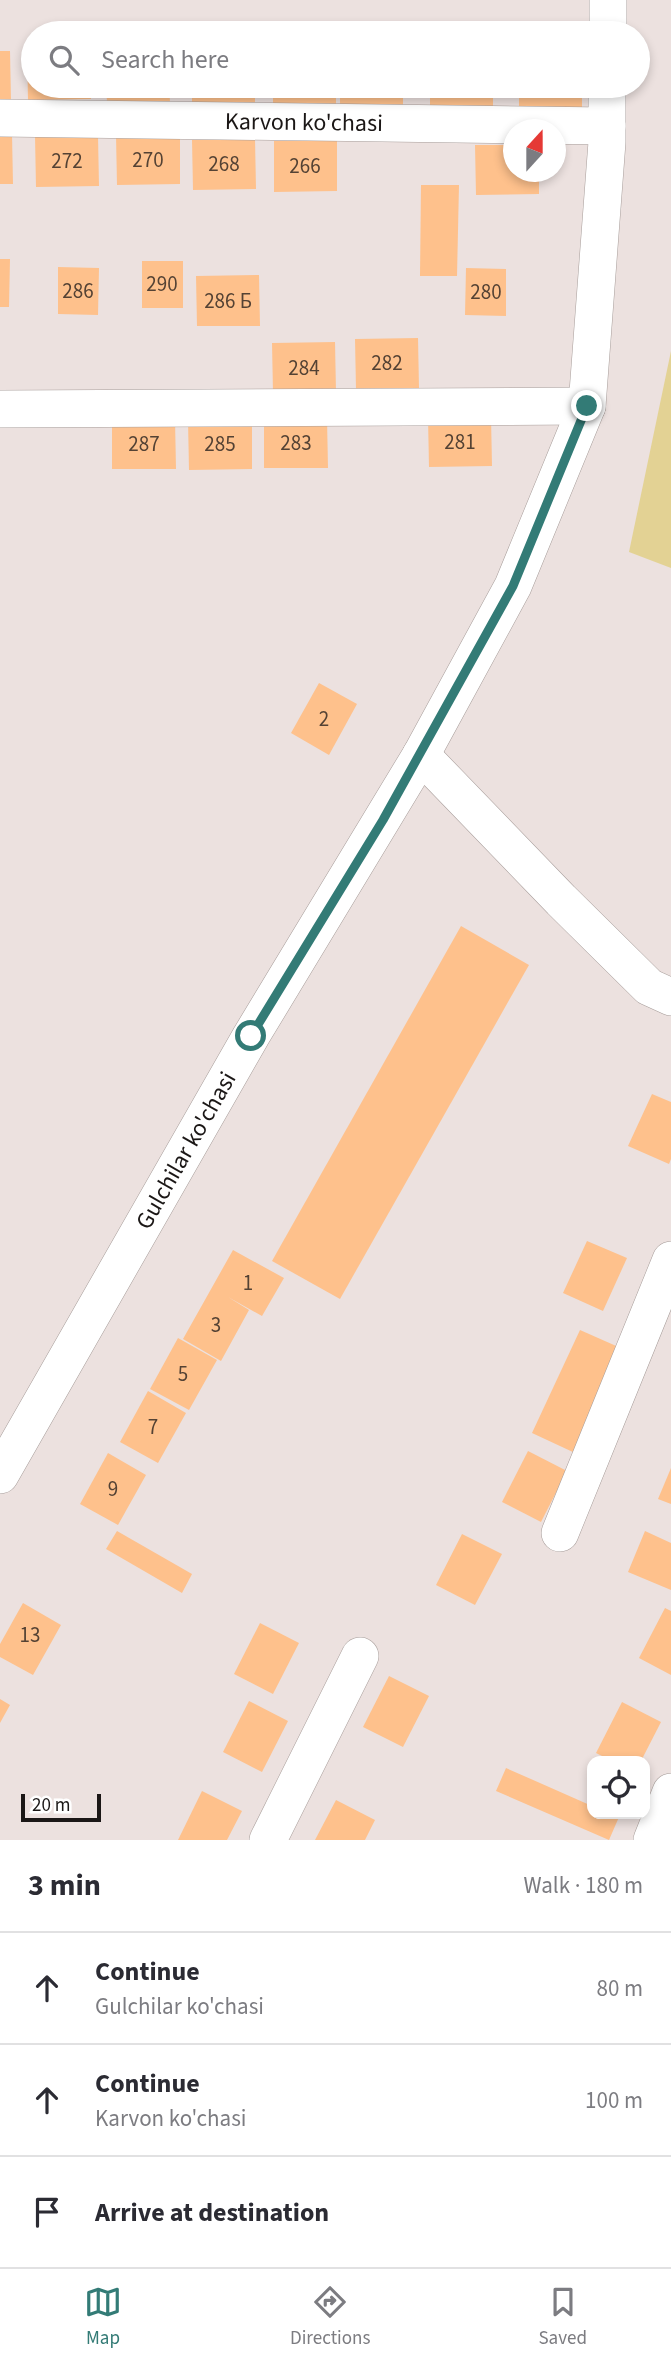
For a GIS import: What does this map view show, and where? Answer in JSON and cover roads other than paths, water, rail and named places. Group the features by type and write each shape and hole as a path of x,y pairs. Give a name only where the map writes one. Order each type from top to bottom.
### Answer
{"street":[{"path":"607,21 608,0"},
{"path":"607,98 587,406 513,586 421,755 649,987 671,997"},
{"name":"Karvon ko'chasi","path":"0,118 607,126"},
{"path":"0,409 587,406"},
{"name":"Gulchilar ko'chasi","path":"0,1475 251,1036 421,755"},
{"path":"560,1533 671,1260"},
{"path":"268,1840 360,1656"},
{"path":"652,1840 671,1791"}]}
